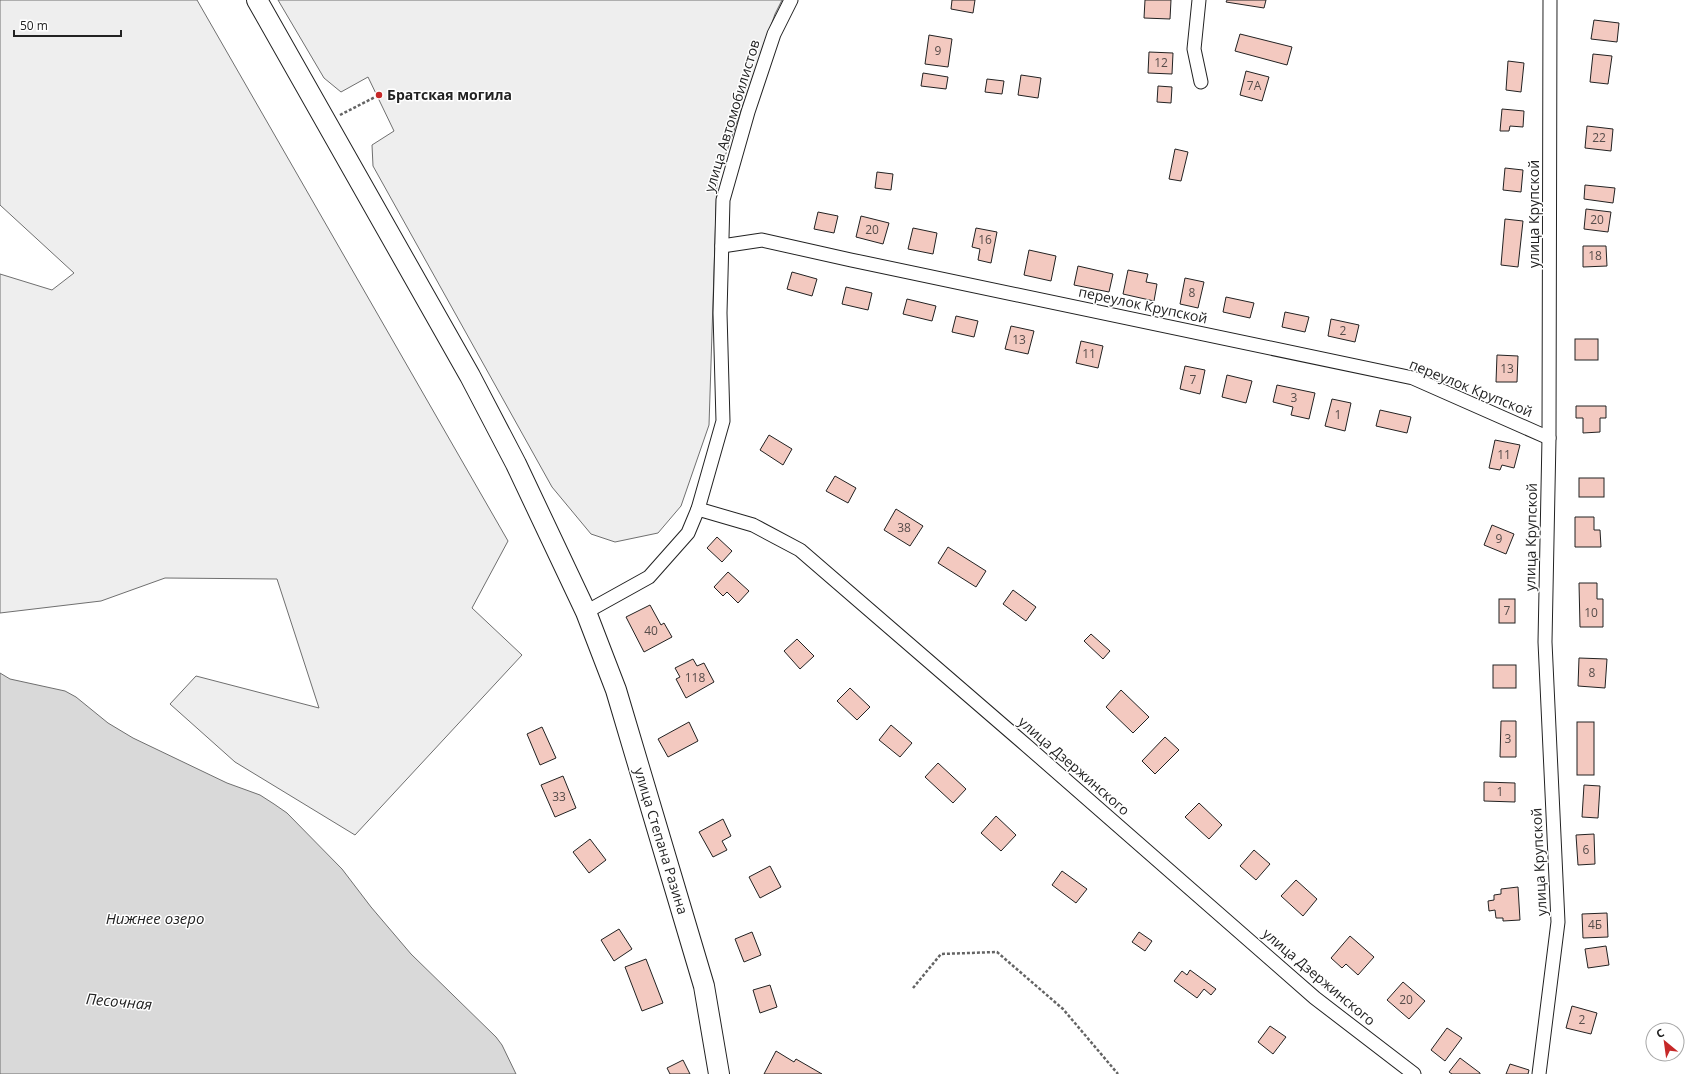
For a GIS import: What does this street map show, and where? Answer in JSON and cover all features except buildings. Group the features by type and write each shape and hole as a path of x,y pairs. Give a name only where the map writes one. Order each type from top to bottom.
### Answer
{"main road":[{"name":"улица Степана Разина","path":"257,0 470,376 516,464 586,612 616,690 704,986 719,1074"}],"street":[{"name":"улица Автомобилистов","path":"586,612 649,576 688,533 698,509 723,421 720,313 723,200 748,112 774,34 791,0"},
{"path":"1199,0 1194,49 1201,82"},
{"name":"улица Крупской","path":"1539,1074 1558,922 1545,642 1549,438 1550,0"},
{"name":"переулок Крупской","path":"722,246 762,240 1413,378 1549,438"},
{"name":"улица Дзержинского","path":"698,509 752,525 800,550 1033,751 1315,998 1414,1074"}],"path":[{"path":"340,116 379,95"},
{"path":"914,988 941,954 997,952 1063,1008 1118,1074"}],"shaded area":[{"path":"0,0 197,0 508,541 472,608 522,655 355,835 235,762 170,704 196,676 319,708 277,579 165,578 101,601 0,613 0,274 52,290 74,273 0,205"},
{"path":"278,0 782,0 775,14 717,179 709,425 681,506 658,533 615,542 591,534 552,487 373,166 372,145 394,131 368,77 341,92 324,78"}],"water":[{"name":"Нижнее озеро","path":"0,673 10,679 65,691 76,697 108,723 133,738 227,783 260,795 287,813 342,869 371,907 411,954 496,1037 502,1045 516,1074 0,1074"}],"place":[{"name":"Братская могила","path":"379,95"}],"water label":[{"name":"Песочная","path":"119,1002"}]}
